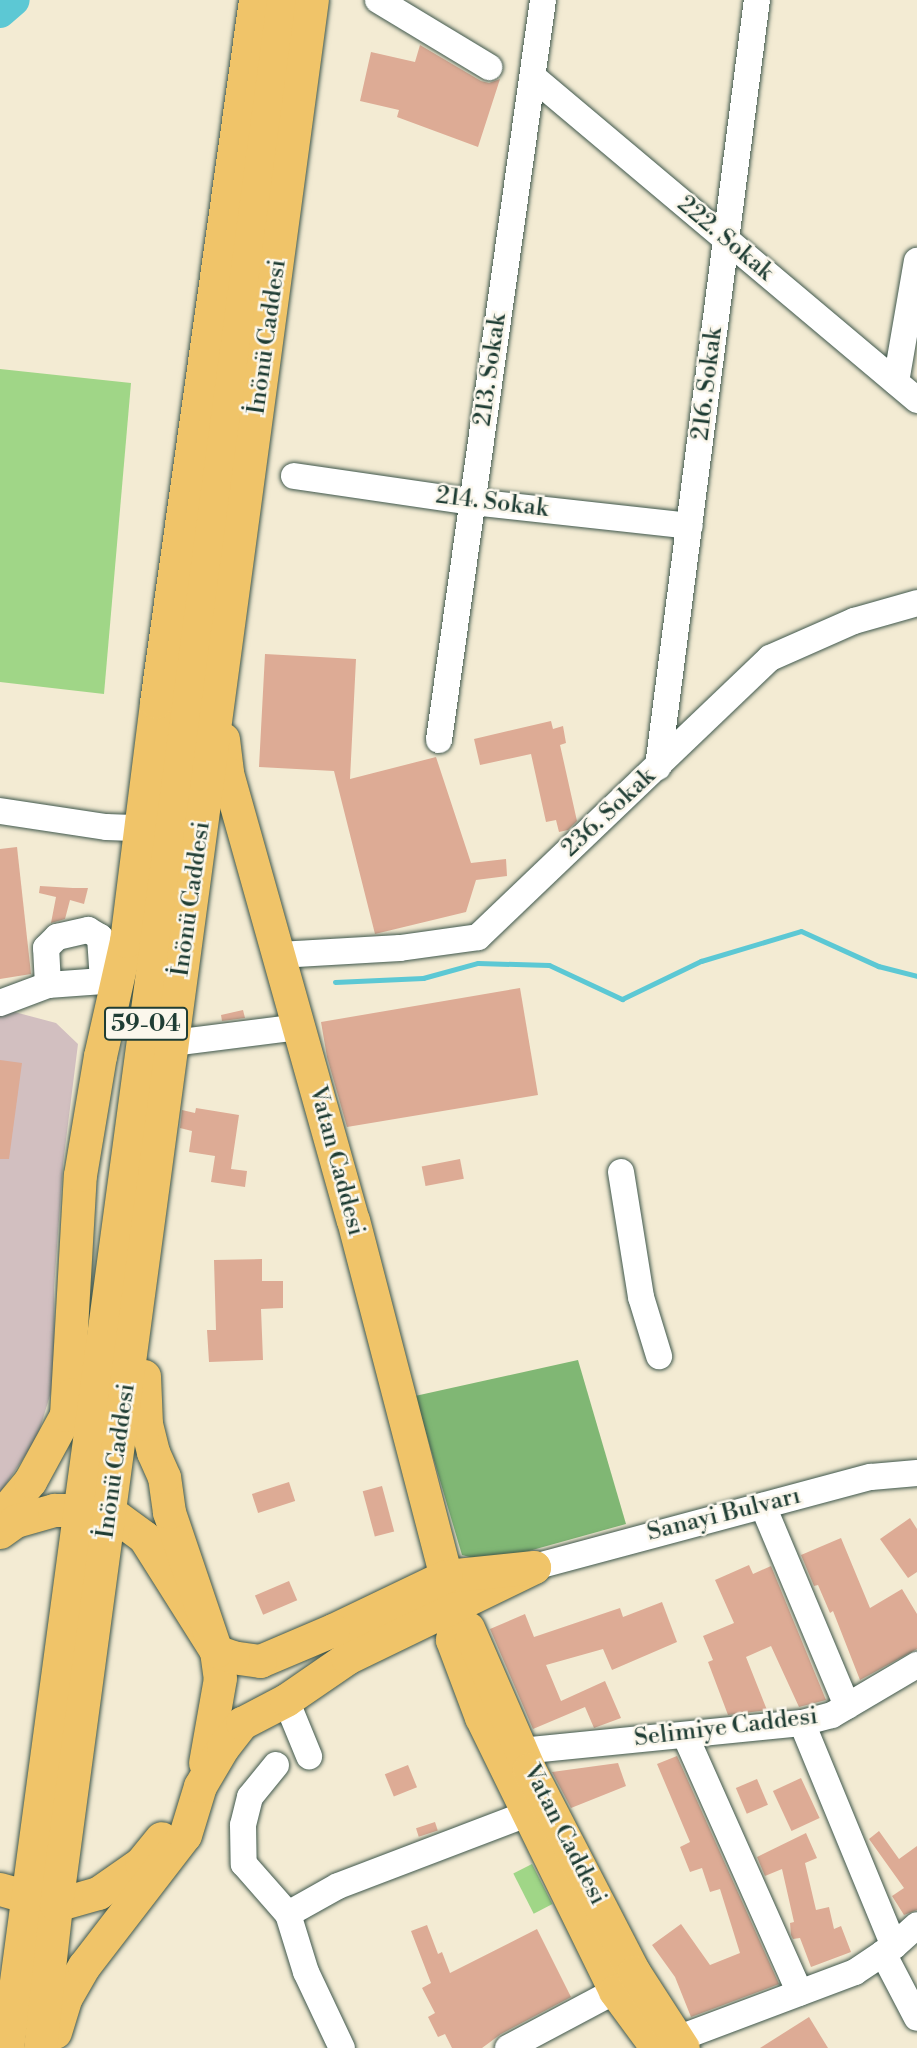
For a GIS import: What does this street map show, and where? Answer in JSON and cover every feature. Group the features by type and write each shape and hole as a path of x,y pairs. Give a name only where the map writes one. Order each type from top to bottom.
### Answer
{"main road":[{"path":"66,1415 80,1175 110,981 126,941 255,0"},
{"name":"59-04","path":"140,1178 283,0"},
{"name":"İnönü Caddesi","path":"40,2048 27,1897 95,1511 140,1178 173,1043 312,0"},
{"name":"Vatan Caddesi","path":"218,704 227,773 299,1027 452,1600 452,1640 481,1717 615,1991 673,2045"},
{"path":"0,1517 30,1481 66,1415 140,1178"},
{"path":"50,2048 66,1997 84,1966 185,1835 200,1786 220,1678 216,1651 169,1512 164,1477 146,1424 143,1391 140,1178"},
{"path":"0,1532 15,1521 54,1510 95,1511 144,1537 216,1651 233,1657 260,1661 333,1630 452,1600"},
{"path":"27,1897 98,1894 141,1863 200,1786 223,1747 242,1723 286,1700 347,1658 452,1600 534,1567"},
{"name":"Vatan Caddesi","path":"452,1600 472,1631 521,1751 673,2045"},
{"name":"59-04","path":"6,2048 27,1897"}],"street":[{"path":"378,0 489,67"},
{"name":"213. Sokak","path":"439,740 543,0"},
{"name":"216. Sokak","path":"658,767 757,0"},
{"name":"222. Sokak","path":"533,77 917,400"},
{"path":"896,382 917,261"},
{"name":"214. Sokak","path":"294,476 473,502 690,526"},
{"name":"236. Sokak","path":"279,955 400,948 478,937 770,658 854,621 917,603"},
{"path":"0,811 106,827 140,828"},
{"path":"0,1003 48,985 110,981 100,937 88,930 57,937 46,948 48,985"},
{"path":"173,1043 299,1027"},
{"path":"621,1172 641,1297 659,1356"},
{"name":"Sanayi Bulvarı","path":"534,1567 871,1477 917,1473"},
{"path":"763,1506 847,1706"},
{"name":"Selimiye Caddesi","path":"521,1751 802,1723 832,1715 917,1665"},
{"path":"286,1700 309,1756"},
{"path":"802,1723 888,1950 917,2018"},
{"path":"685,1735 800,1993"},
{"path":"276,1765 250,1797 243,1825 244,1864 288,1914 306,1972 342,2048"},
{"path":"288,1914 338,1886 527,1814"},
{"path":"673,2045 855,1972 888,1950 917,1925"},
{"path":"508,2048 615,1991"}],"shaded area":[{"path":"7,1010 56,1023 78,1044 63,1164 54,1288 55,1379 37,1438 0,1493 0,1013"}],"green space":[{"path":"0,369 131,383 104,694 0,682"},
{"path":"578,1360 626,1524 489,1562 462,1555 415,1396"},
{"path":"532,1864 552,1904 534,1914 513,1874"}],"building":[{"path":"420,45 481,81 489,83 500,79 478,147 397,117 399,110 360,101 371,52 415,62"},
{"path":"265,654 356,659 350,779 436,757 471,863 506,859 507,876 476,880 466,912 375,934 334,771 259,767"},
{"path":"551,721 553,729 563,726 566,743 560,745 577,821 568,830 559,832 556,820 546,822 531,754 480,765 474,739"},
{"path":"17,847 31,974 0,979 0,849"},
{"path":"40,886 88,888 84,904 70,900 65,919 51,923 56,897 39,893"},
{"path":"520,988 538,1095 347,1127 327,1057 321,1022"},
{"path":"243,1010 245,1018 222,1021 221,1015"},
{"path":"0,1060 22,1063 9,1159 0,1159"},
{"path":"196,1108 239,1115 231,1169 247,1171 245,1187 211,1182 215,1156 189,1152 192,1131 180,1128 182,1110 195,1113"},
{"path":"460,1159 464,1179 426,1186 422,1166"},
{"path":"262,1259 262,1281 283,1281 283,1308 261,1309 263,1360 209,1362 207,1330 216,1330 214,1260"},
{"path":"289,1482 295,1501 258,1513 252,1494"},
{"path":"382,1486 394,1531 375,1537 363,1491"},
{"path":"910,1518 917,1529 917,1572 908,1578 880,1539"},
{"path":"841,1538 870,1608 902,1589 917,1614 917,1649 860,1680 833,1611 830,1613 818,1585 814,1586 801,1555"},
{"path":"749,1565 753,1574 771,1566 826,1700 799,1707 771,1646 746,1657 767,1710 728,1715 708,1662 713,1660 703,1636 734,1623 715,1580"},
{"path":"289,1581 297,1600 263,1615 255,1595"},
{"path":"662,1602 677,1642 612,1670 603,1649 546,1665 561,1701 605,1681 621,1718 594,1728 585,1707 533,1729 490,1629 525,1614 534,1637 620,1608 623,1617"},
{"path":"677,1756 779,1984 691,2017 675,1977 652,1945 681,1924 710,1965 740,1953 720,1889 710,1892 702,1868 690,1872 680,1847 690,1842 657,1764"},
{"path":"618,1763 626,1786 571,1808 552,1772"},
{"path":"408,1765 417,1787 394,1797 385,1774"},
{"path":"801,1778 820,1818 791,1831 773,1791"},
{"path":"757,1779 768,1805 747,1814 736,1788"},
{"path":"435,1822 438,1831 419,1837 416,1828"},
{"path":"879,1831 899,1859 917,1846 917,1910 904,1915 892,1896 904,1888 869,1839"},
{"path":"806,1833 817,1858 805,1863 816,1910 829,1907 834,1929 841,1926 851,1952 811,1967 800,1938 793,1939 791,1935 790,1923 794,1922 782,1869 765,1876 757,1857"},
{"path":"427,1925 438,1954 442,1952 450,1973 537,1929 571,1997 501,2034 482,2048 452,2048 445,2034 438,2037 428,2017 435,2013 422,1988 431,1983 411,1931"},
{"path":"809,2017 828,2048 760,2048"}],"waterway":[{"path":"0,12 14,0"},
{"path":"335,982 423,978 478,963 549,965 622,999 701,961 801,931 878,966 917,976"}]}
